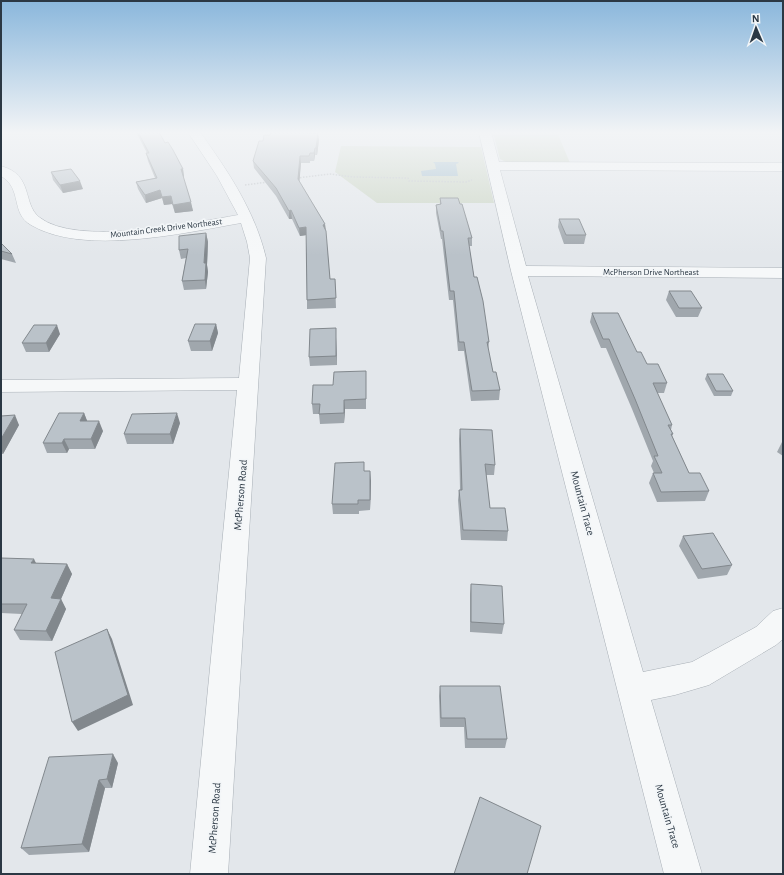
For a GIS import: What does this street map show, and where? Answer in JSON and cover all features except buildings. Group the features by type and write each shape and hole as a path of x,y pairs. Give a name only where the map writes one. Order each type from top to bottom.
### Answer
{"street":[{"name":"Mountain Creek Drive Northeast","path":"5,173 15,179 20,185 24,210 28,216 47,228 74,235 126,235 246,218"},
{"name":"McPherson Road","path":"209,874 258,258 256,244 246,218 220,173"},
{"name":"Mountain Trace","path":"496,173 519,271 683,874"},
{"name":"McPherson Drive Northeast","path":"519,271 783,273"},
{"path":"1,386 248,384"},
{"path":"632,689 675,682 698,676 766,636 783,620"}],"path":[{"path":"291,179 330,174 353,177 408,178 410,182 466,182 472,180"},
{"path":"229,187 268,182"}],"green space":[{"path":"336,173 487,173 494,203 377,203"}],"water":[{"path":"421,173 457,173 458,176 422,176"}]}
